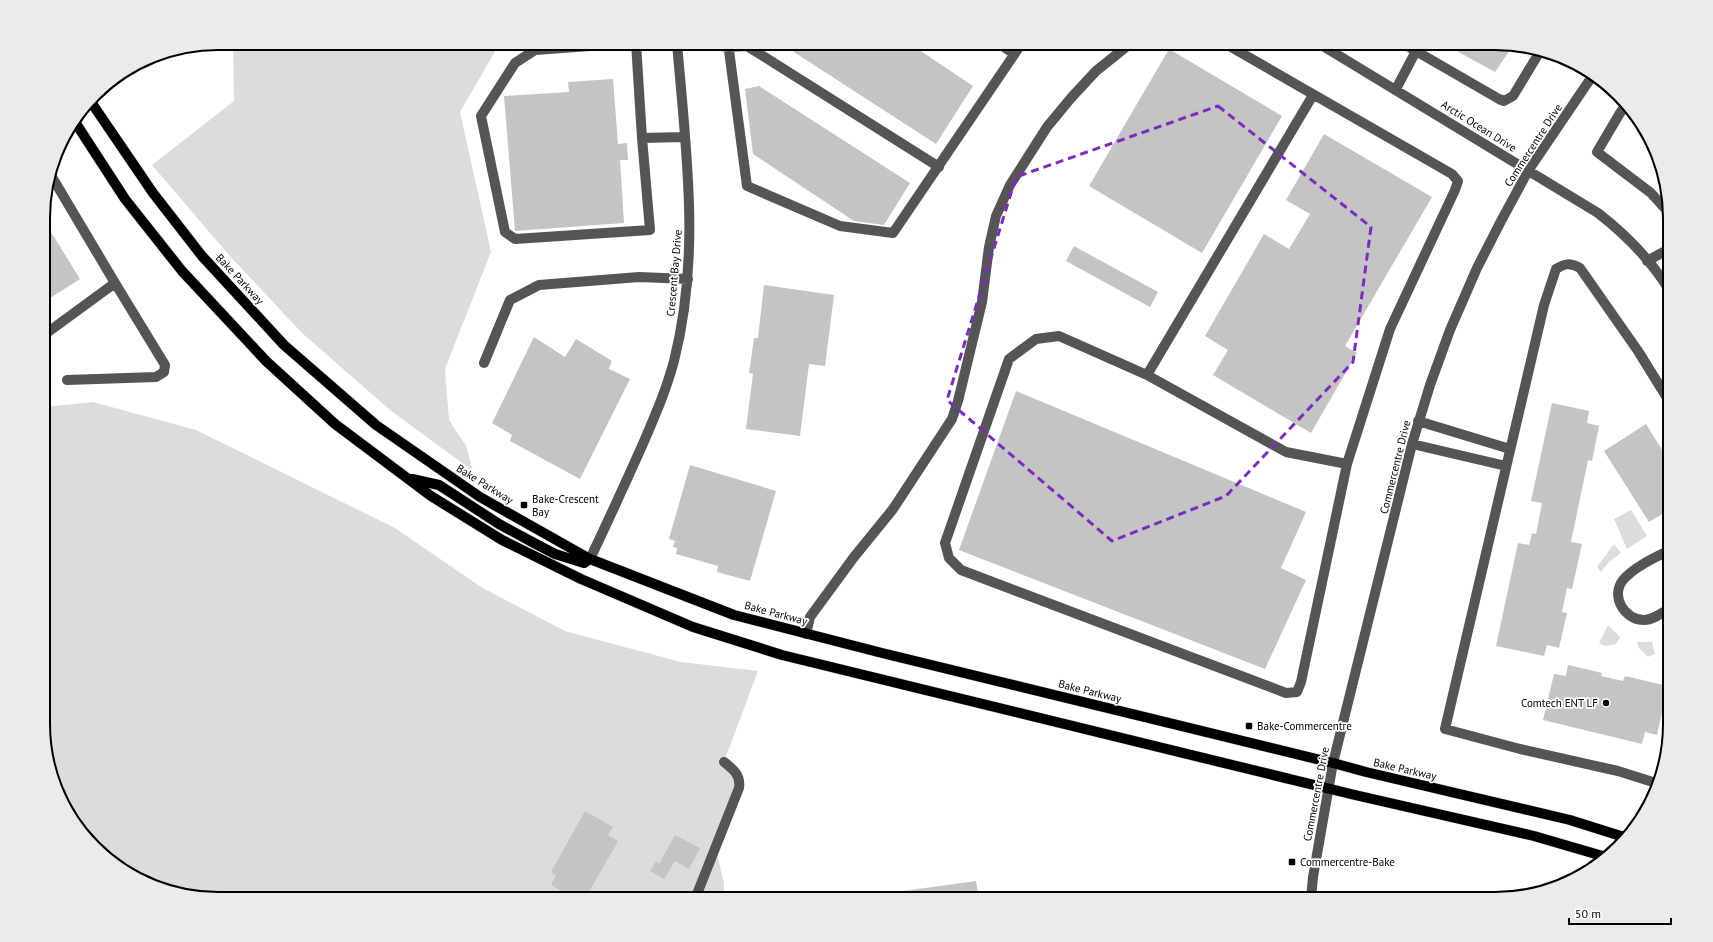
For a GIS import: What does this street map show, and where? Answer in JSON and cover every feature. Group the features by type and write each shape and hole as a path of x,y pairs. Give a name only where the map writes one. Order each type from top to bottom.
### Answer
{"main road":[{"name":"Bake Parkway","path":"93,105 153,194 202,256 284,345 376,425 480,497 590,559 734,614 806,634 1366,772 1562,818 1620,836"},
{"path":"78,126 125,199 182,271 255,350 335,424 431,496 502,540 581,579 693,627 797,659 1328,788 1534,836 1599,855"},
{"path":"407,478 439,486 499,524 554,554 584,563 590,559"}],"street":[{"path":"535,50 515,63 480,116 505,232 515,239 650,230 636,50"},
{"name":"Crescent Bay Drive","path":"590,559 662,400 674,362 683,322 688,279 690,210 678,50"},
{"path":"729,50 747,186 840,226 893,234 1017,50"},
{"path":"753,50 939,167"},
{"path":"1008,50 1014,54"},
{"path":"806,634 810,617 893,509 952,420 982,302 991,239 996,216 1010,185 1047,127 1071,98 1096,71 1122,50"},
{"path":"1236,50 1452,174 1458,181 1390,329 1347,464 1301,682 1297,692 1286,693 961,570 949,558 945,543 1009,360 1036,339 1059,336 1148,375 1286,452 1347,464"},
{"name":"Arctic Ocean Drive","path":"1330,50 1598,213 1617,229 1647,260 1663,282"},
{"path":"1396,89 1416,51 1499,99 1504,100 1513,96 1537,56"},
{"name":"Commercentre Drive","path":"1312,892 1333,763 1418,421 1443,348 1480,262 1528,171 1590,80"},
{"path":"1148,375 1313,95"},
{"path":"1623,109 1597,152 1651,193 1663,206"},
{"path":"642,138 684,137"},
{"path":"55,180 165,364 164,372 156,377 67,380"},
{"path":"1647,260 1663,252"},
{"path":"1652,782 1618,771 1520,749 1445,729 1544,305 1553,274 1556,269 1567,264 1580,268 1638,351 1663,391"},
{"path":"484,363 510,300 539,285 638,277 688,279"},
{"path":"50,331 115,283"},
{"path":"1418,421 1510,449"},
{"path":"1412,444 1506,466"},
{"path":"1663,554 1632,572 1622,581 1617,592 1622,608 1628,615 1637,619 1646,620 1663,612"},
{"path":"698,892 739,788 740,782 738,774 724,762"}],"highlighted area":[{"path":"1218,106 1371,227 1353,362 1226,496 1112,541 947,400 1016,177"}],"shaded area":[{"path":"233,50 496,50 460,112 491,252 445,369 449,420 466,446 473,471 390,410 302,333 228,254 152,165 234,101"},
{"path":"93,402 196,430 395,528 481,587 565,631 681,662 758,671 724,762 739,788 715,846 724,883 724,892 207,892 186,889 164,883 144,875 125,864 99,843 78,817 67,798 59,778 51,746 50,406"},
{"path":"1631,510 1647,536 1627,549 1614,519"},
{"path":"1614,544 1621,553 1609,562 1601,572 1597,567"},
{"path":"1608,625 1620,637 1616,644 1605,646 1599,643"},
{"path":"1637,642 1652,642 1655,654 1648,657 1638,647"}],"building":[{"path":"791,50 919,50 973,86 936,144"},
{"path":"1168,50 1282,116 1202,253 1089,186"},
{"path":"1455,50 1510,50 1495,72"},
{"path":"613,79 618,144 627,143 628,160 620,160 624,223 515,231 504,96 569,92 568,82"},
{"path":"759,86 910,183 884,225 854,221 753,154 745,89"},
{"path":"1324,134 1432,197 1345,346 1357,353 1311,433 1213,375 1228,350 1205,336 1264,234 1289,249 1310,214 1286,200"},
{"path":"50,230 80,279 50,298"},
{"path":"1074,246 1158,292 1150,307 1066,261"},
{"path":"764,285 834,295 825,366 809,364 800,436 746,429 753,374 749,373 754,338 758,338"},
{"path":"534,337 565,357 576,339 612,361 609,369 630,379 580,479 510,441 512,435 492,423"},
{"path":"1016,391 1306,512 1281,568 1306,580 1265,669 959,550"},
{"path":"1552,403 1589,411 1587,423 1599,426 1592,461 1588,460 1571,542 1582,544 1572,589 1567,588 1562,612 1567,613 1559,648 1547,645 1544,656 1496,646 1518,543 1529,545 1532,533 1536,534 1542,503 1531,501"},
{"path":"1646,424 1663,451 1663,514 1649,522 1604,451"},
{"path":"690,465 776,491 750,581 717,572 718,566 676,554 677,548 673,547 675,541 669,539"},
{"name":"Comtech ENT LF","path":"1568,665 1602,673 1601,676 1623,681 1625,676 1663,685 1663,708 1657,735 1645,732 1642,744 1543,720 1554,674 1566,676"},
{"path":"585,811 613,827 608,835 618,841 589,892 564,892 551,885 556,875 551,872"},
{"path":"675,835 700,848 689,869 675,861 664,879 650,871 656,861 659,864"},
{"path":"976,881 978,892 896,892"}],"place":[{"name":"Bake-Crescent Bay","path":"524,505"},
{"name":"Comtech ENT LF","path":"1606,703"},
{"name":"Bake-Commercentre","path":"1249,726"},
{"name":"Commercentre-Bake","path":"1292,862"}]}
